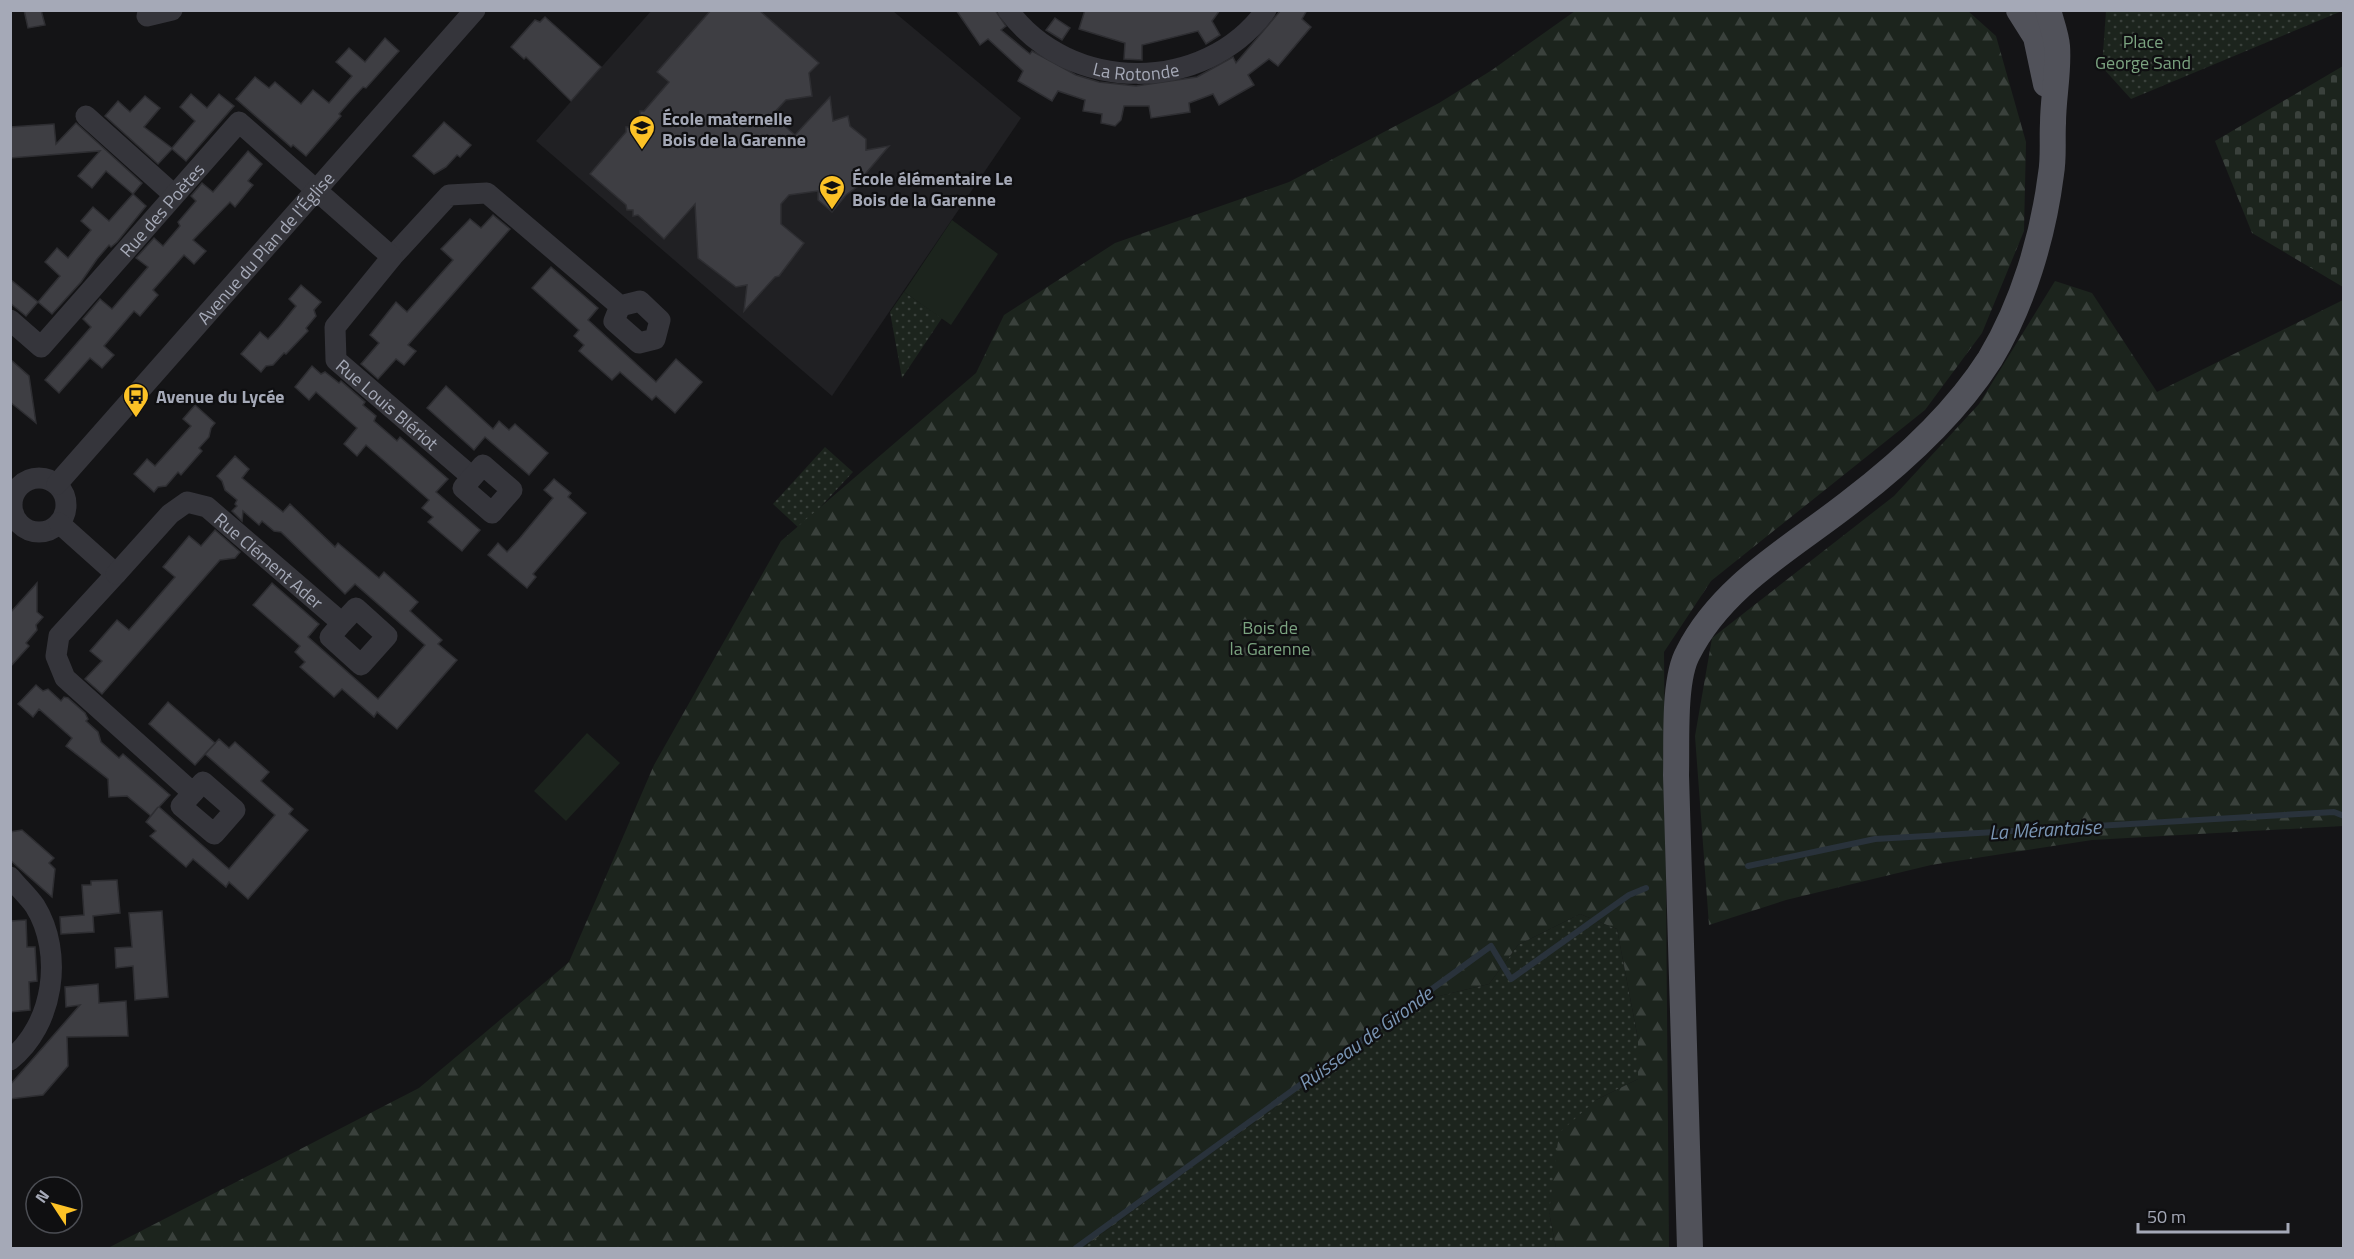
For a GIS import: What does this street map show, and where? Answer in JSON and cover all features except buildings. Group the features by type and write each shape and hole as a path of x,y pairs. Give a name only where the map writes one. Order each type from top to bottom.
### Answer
{"main road":[{"path":"2019,10 2036,37 2053,114"},
{"path":"1690,1248 1676,775 1677,724 1681,677 1686,655 1702,628 1727,598 1852,501 1911,450 1961,397 1989,359 2015,311 2043,225 2052,171 2057,45 2048,10"}],"street":[{"path":"147,16 172,10"},
{"name":"Avenue du Plan de l'Église","path":"57,484 318,191 475,10"},
{"name":"La Rotonde","path":"1008,10 1047,47 1074,63 1131,75 1157,73 1205,59 1247,32 1266,10"},
{"path":"86,116 174,195"},
{"name":"Rue des Poètes","path":"10,320 40,346 239,122 318,191"},
{"path":"318,191 392,256"},
{"name":"Rue Louis Blériot","path":"472,477 336,360 335,327 392,256 449,195 487,193 620,306"},
{"path":"41,478 57,484 65,499 66,507 59,523 45,531 16,531 12,511 14,484 41,478"},
{"name":"Rue Clément Ader","path":"192,793 65,678 56,656 59,636 170,514 187,502 207,507 342,623"},
{"path":"59,523 116,574"},
{"path":"10,878 35,907 49,943 51,981 42,1019 21,1052 10,1060"}],"shaded area":[{"name":"École élémentaire Le Bois de la Garenne","path":"652,10 893,11 1021,118 832,396 536,141"}],"green space":[{"name":"Place George Sand","path":"2106,10 2342,11 2131,99 2102,67"},
{"name":"Bois de la Garenne","path":"1575,11 1968,11 1996,36 2026,142 2024,231 1982,333 1925,410 1711,581 1664,652 1669,1248 1556,1248 1549,1212 1559,1133 1596,1100 1638,1079 1638,1039 1617,929 1580,914 1518,945 1489,984 1435,997 1204,1158 1083,1248 108,1248 419,1088 569,962 654,765 781,541 976,373 1004,315 1115,243 1289,182 1439,103 1492,70"},
{"path":"2343,66 2343,287 2252,233 2215,141"},
{"path":"952,220 998,254 951,325 904,292"},
{"path":"2055,281 2092,293 2157,392 2343,300 2343,826 2092,840 1931,865 1786,900 1709,925 1695,736 1712,638 1894,496 1979,404"},
{"path":"904,292 942,318 902,378 890,312"},
{"path":"825,447 853,472 800,529 773,504"},
{"path":"587,733 620,763 566,821 534,791"},
{"path":"1580,914 1617,929 1638,1039 1638,1079 1596,1100 1549,1212 1556,1248 1083,1248 1204,1158 1435,997 1489,984 1518,945"}],"waterway":[{"name":"La Mérantaise","path":"1748,866 1875,839 2334,812 2344,816"},
{"name":"Ruisseau de Gironde","path":"1076,1248 1491,946 1511,979 1629,895 1646,888"}],"place":[{"name":"École maternelle Bois de la Garenne","path":"642,151"},
{"name":"École élémentaire Le Bois de la Garenne","path":"832,211"},
{"name":"Avenue du Lycée","path":"136,419"}]}
